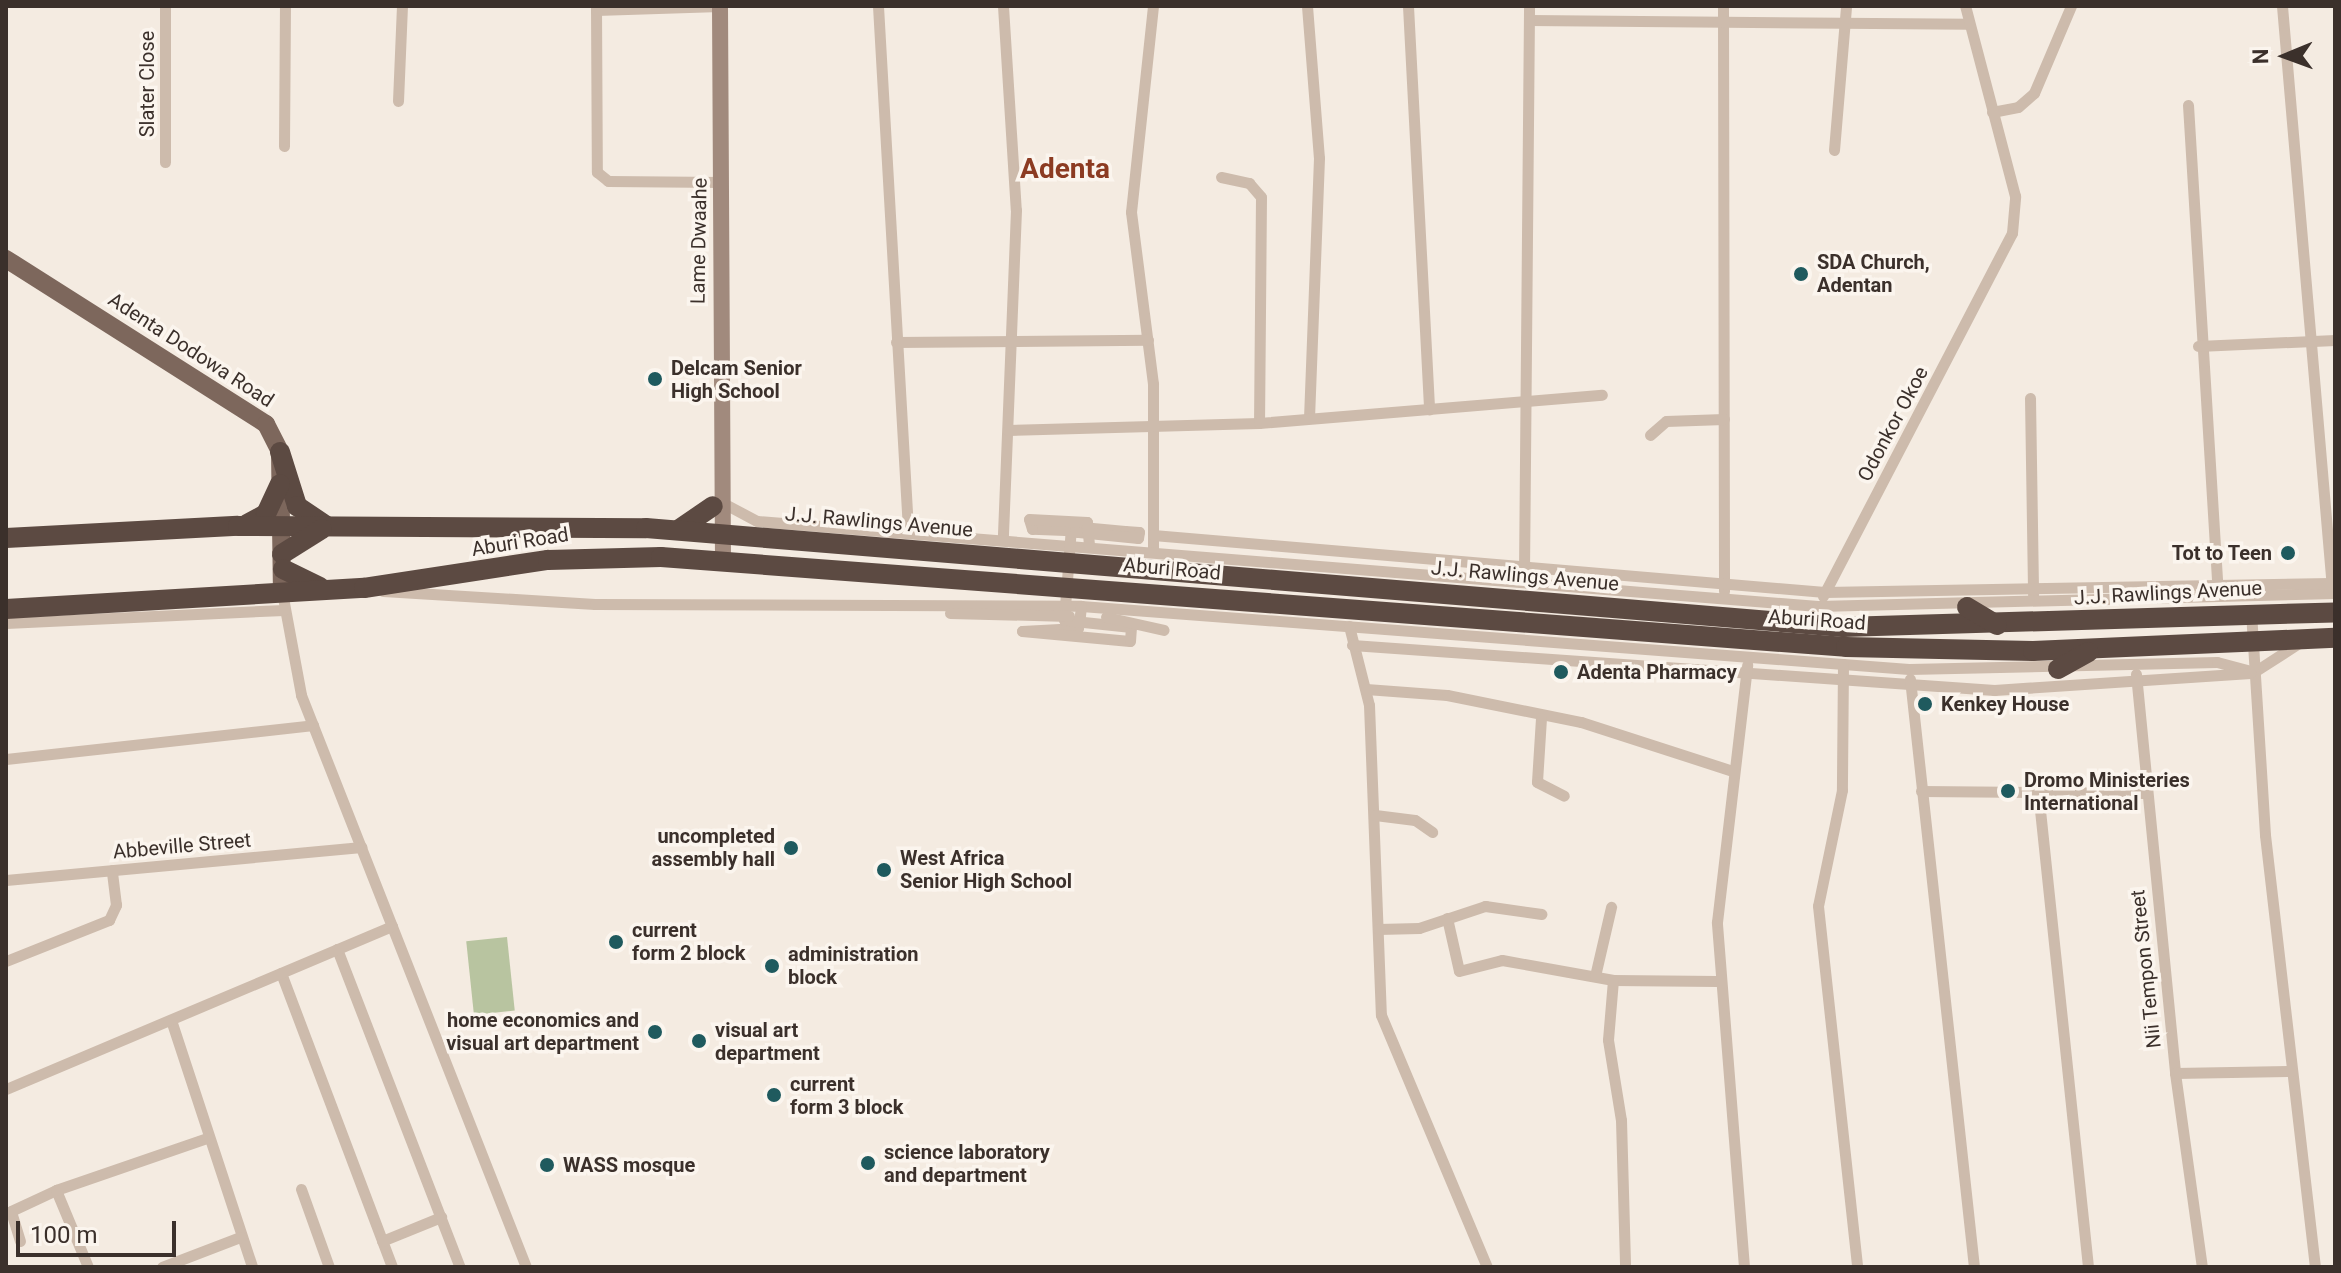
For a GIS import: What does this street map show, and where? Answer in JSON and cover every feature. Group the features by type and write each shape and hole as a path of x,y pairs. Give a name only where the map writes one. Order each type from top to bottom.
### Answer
{"highway":[{"path":"280,452 297,506 329,526 283,561 332,590"},
{"path":"238,526 266,514 280,484"},
{"path":"678,530 718,504"},
{"path":"6,538 281,526"},
{"name":"J.J. Rawlings Avenue","path":"281,526 678,530 954,543 1483,588 1843,627 2252,626 2334,599"},
{"name":"Aburi Road","path":"6,609 283,601 332,590 578,557 717,559 1326,615 1846,647 2094,649 2252,626 2303,640 2335,638"},
{"path":"1967,607 1997,625"},
{"path":"2058,669 2094,649"}],"main road":[{"name":"Adenta Dodowa Road","path":"6,259 232,399 266,424 280,452"},
{"path":"280,452 283,601"}],"street":[{"name":"Slater Close","path":"165,6 165,162"},
{"path":"284,146 285,6"},
{"path":"398,101 402,6"},
{"path":"720,6 596,8 597,172 608,181 721,182"},
{"name":"Lame Dwaahe","path":"717,559 720,6"},
{"path":"878,6 908,530"},
{"path":"1003,6 1016,210 1003,538"},
{"path":"1153,6 1131,212 1148,340 1153,427 1153,552"},
{"path":"1307,6 1319,158 1309,416"},
{"path":"1408,6 1429,409"},
{"path":"1524,583 1522,402 1529,6"},
{"path":"1723,6 1724,594"},
{"path":"1834,150 1846,6"},
{"name":"Odonkor Okoe","path":"1818,606 2003,260 2015,196 1965,6"},
{"path":"1992,112 2018,107 2034,93 2071,6"},
{"path":"1483,588 1524,583 1724,594 2218,590 2334,599 2282,6"},
{"path":"1529,20 1724,26 1969,24"},
{"path":"2188,105 2198,346 2218,590"},
{"path":"1221,177 1249,183 1261,197 1259,423"},
{"path":"896,342 1148,340"},
{"path":"2198,346 2335,340"},
{"path":"1008,430 1259,423 1309,416 1602,395"},
{"path":"2030,398 2033,605"},
{"path":"1650,435 1666,421 1724,419"},
{"path":"718,504 757,521 908,530 954,543 1003,538 1153,552 1201,565"},
{"path":"1081,611 1078,628 1022,625 1022,631 1130,641 1131,627 1091,623 1077,621 1064,620 1071,526 1085,528 1098,529 1125,531 1139,532 1138,538 1123,537 1093,533 1078,532 1065,530 1032,529 1029,519 1087,522 1088,534 1089,546"},
{"path":"1153,535 1524,568 1818,606 2033,605 2218,590"},
{"path":"364,588 595,604 1326,615 1349,626 1909,669 2058,669 2217,662 2254,672"},
{"path":"6,623 283,601 313,725 526,1267"},
{"path":"950,613 1081,611 1164,630"},
{"path":"1349,626 1366,689 1385,1029 1487,1267"},
{"path":"2252,626 2292,1071 2315,1267"},
{"path":"1352,645 1634,670 1747,671 1843,682 1994,690 2254,672 2303,640"},
{"path":"1744,1267 1717,981 1720,865 1748,656"},
{"path":"1843,664 1842,790 1818,906 1857,1267"},
{"name":"Nii Tempon Street","path":"2136,666 2175,1073 2202,1267"},
{"path":"1909,669 1974,1267"},
{"path":"1366,689 1447,695 1541,718 1581,722 1733,771"},
{"path":"1541,718 1537,782 1564,796"},
{"path":"6,759 313,725"},
{"path":"1921,791 2147,793"},
{"path":"2038,791 2088,1267"},
{"path":"1375,815 1415,820 1432,832"},
{"name":"Abbeville Street","path":"6,880 361,847"},
{"path":"6,961 109,920 116,905 112,870"},
{"path":"1378,929 1447,918 1485,906 1541,914"},
{"path":"1595,976 1611,907"},
{"path":"1447,918 1459,971 1502,960 1613,980 1717,981"},
{"path":"6,1089 392,926"},
{"path":"337,949 460,1267"},
{"path":"281,973 392,1267"},
{"path":"1613,980 1608,1040 1621,1120 1625,1267"},
{"path":"171,1020 207,1138 252,1267"},
{"path":"2175,1073 2292,1071"},
{"path":"20,1241 11,1211 56,1190 207,1138"},
{"path":"301,1189 329,1267"},
{"path":"56,1190 88,1267"},
{"path":"382,1241 441,1217"},
{"path":"162,1267 240,1237"}],"green space":[{"path":"507,937 515,1011 474,1015 466,941"}],"place":[{"name":"SDA Church, Adentan","path":"1801,274"},
{"name":"Delcam Senior High School","path":"655,379"},
{"name":"Tot to Teen","path":"2288,553"},
{"name":"Adenta Pharmacy","path":"1561,672"},
{"name":"Kenkey House","path":"1925,704"},
{"name":"Dromo Ministeries International","path":"2008,791"},
{"name":"uncompleted assembly hall","path":"791,848"},
{"name":"West Africa Senior High School","path":"884,870"},
{"name":"current form 2 block","path":"616,942"},
{"name":"administration block","path":"772,966"},
{"name":"home economics and visual art department","path":"655,1032"},
{"name":"visual art department","path":"699,1041"},
{"name":"current form 3 block","path":"774,1095"},
{"name":"science laboratory and department","path":"868,1163"},
{"name":"WASS mosque","path":"547,1165"}],"district":[{"name":"Adenta","path":"1065,169"}]}
